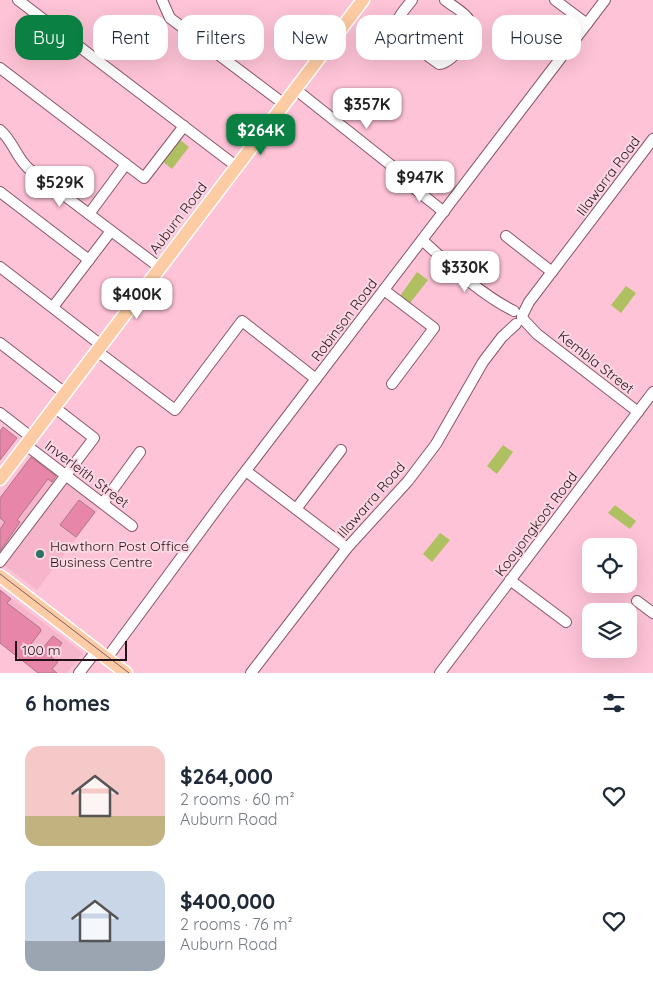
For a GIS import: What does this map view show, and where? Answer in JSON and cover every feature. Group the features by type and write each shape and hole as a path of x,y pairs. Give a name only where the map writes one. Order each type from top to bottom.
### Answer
{"main road":[{"name":"Auburn Road","path":"0,479 284,104 357,2"},
{"path":"0,576 126,673"}],"street":[{"path":"18,0 236,166"},
{"path":"162,0 170,18 284,104"},
{"path":"400,15 412,0"},
{"path":"445,0 464,15"},
{"path":"555,0 586,24"},
{"name":"Robinson Road","path":"107,658 246,471 605,0"},
{"path":"431,60 439,64 445,64 449,60"},
{"path":"0,68 144,178 184,126"},
{"path":"295,89 446,210"},
{"path":"0,130 11,142 25,165 160,268"},
{"name":"Illawarra Road","path":"251,673 347,548 408,481 436,444 483,362 653,139"},
{"path":"88,214 126,164"},
{"path":"0,192 89,260"},
{"path":"53,307 111,231"},
{"path":"506,236 552,272"},
{"name":"Kembla Street","path":"420,243 638,412"},
{"path":"0,267 53,307 99,348 175,410 242,321 316,379"},
{"path":"384,290 434,328 392,384"},
{"path":"0,343 65,393"},
{"name":"Kooyongkoot Road","path":"440,673 653,392"},
{"path":"0,562 94,438 54,407"},
{"name":"Inverleith Street","path":"0,414 66,475 132,526"},
{"path":"296,509 341,450"},
{"path":"103,503 140,452"},
{"path":"246,471 347,548"},
{"path":"510,580 566,622"},
{"path":"637,601 653,613"},
{"path":"79,673 97,650"}],"shaded area":[{"path":"32,456 100,507 37,590 0,562 0,498"},
{"path":"0,590 83,653 67,673 42,673 0,640"}],"green space":[{"path":"179,139 189,147 172,169 162,161"},
{"path":"417,272 428,280 410,303 400,296"},
{"path":"626,286 636,293 621,313 611,305"},
{"path":"503,445 513,452 497,474 487,466"},
{"path":"615,505 636,521 630,529 608,513"},
{"path":"440,533 450,540 432,562 423,554"}],"building":[{"path":"3,427 17,438 0,460 0,431"},
{"path":"31,457 56,476 52,482 48,479 17,520 20,522 0,551 0,529 5,522 0,518 0,498"},
{"path":"79,500 95,512 76,537 60,525"},
{"path":"0,590 11,599 7,603 40,628 41,631 27,649 36,656 53,636 62,643 51,657 58,662 52,669 57,673 38,673 0,643"}],"tram line":[{"path":"0,574 129,673"}],"place":[{"name":"Hawthorn Post Office Business Centre","path":"40,554"}]}
